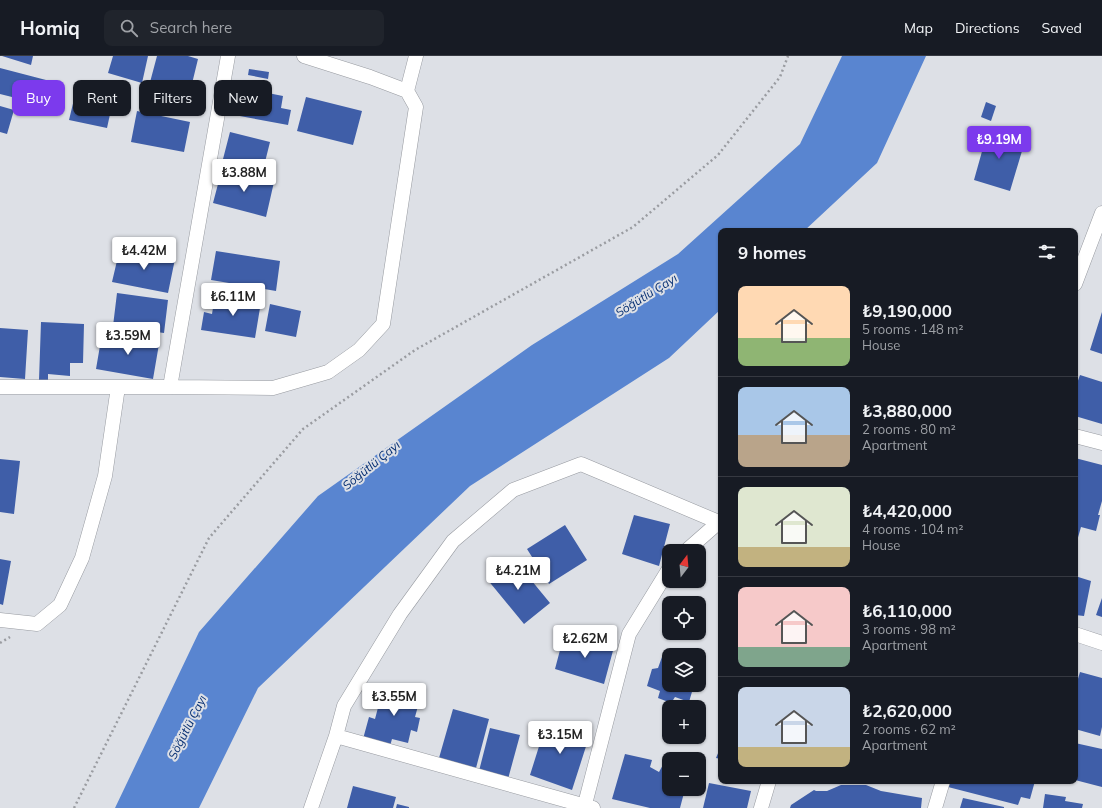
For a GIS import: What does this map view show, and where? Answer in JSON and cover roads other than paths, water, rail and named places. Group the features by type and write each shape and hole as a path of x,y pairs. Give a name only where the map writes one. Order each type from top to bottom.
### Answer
{"street":[{"path":"170,387 228,56"},
{"path":"0,388 273,388 328,372 359,350 382,324 416,107 407,92 370,77 304,56"},
{"path":"407,92 416,56"},
{"path":"1078,278 1097,241 1102,213"},
{"path":"0,620 37,624 60,605 82,558 105,476 118,387"},
{"path":"1078,437 1102,443"},
{"path":"310,808 336,736 344,706 400,614 453,541 513,490 581,464 718,521"},
{"path":"694,544 718,524"},
{"path":"336,736 587,807 629,634 662,580"},
{"path":"1078,635 1102,643"},
{"path":"761,808 768,784"},
{"path":"935,808 941,784"}],"water":[{"name":"Söğütlü Çayı","path":"842,56 926,56 877,163 807,228 718,228 718,312 669,358 470,486 258,688 199,808 115,808 199,632 318,496 532,345 678,254 800,144"}]}
